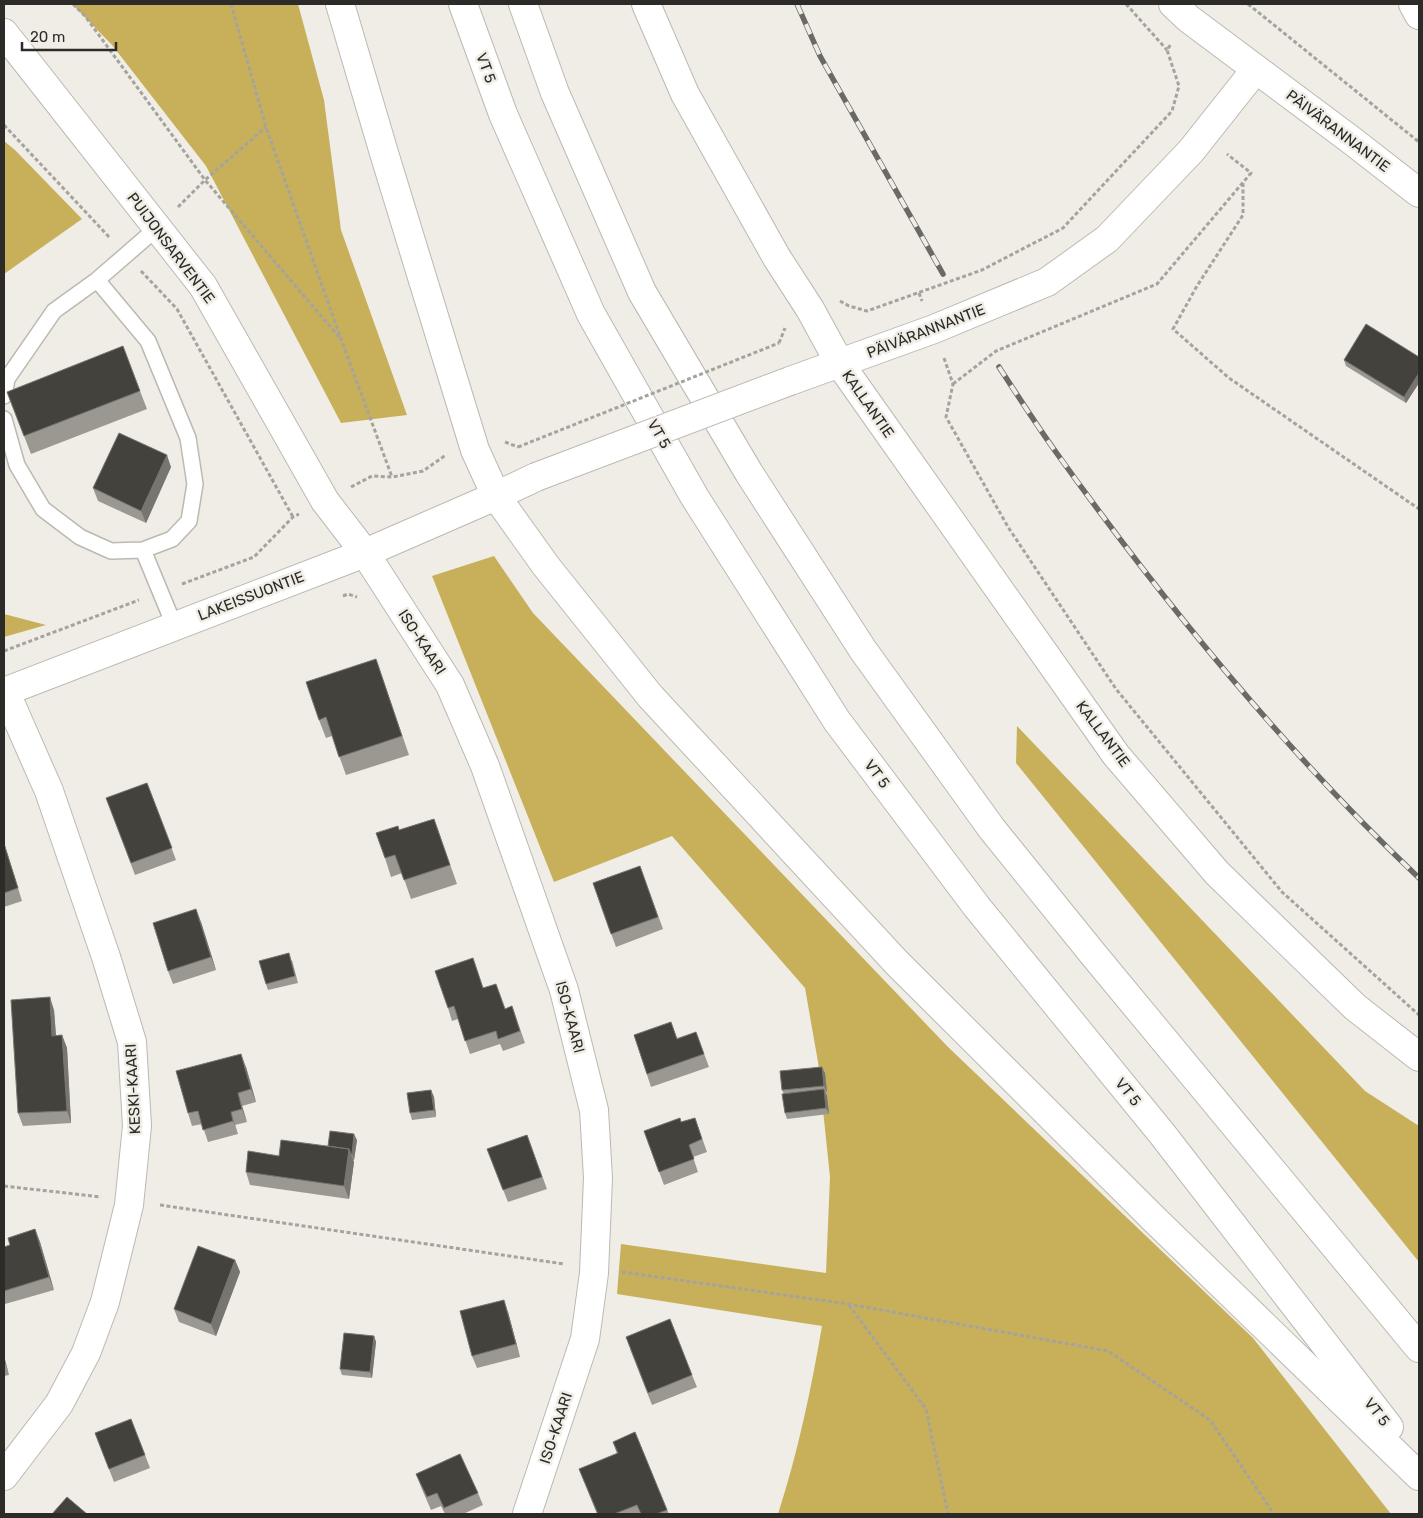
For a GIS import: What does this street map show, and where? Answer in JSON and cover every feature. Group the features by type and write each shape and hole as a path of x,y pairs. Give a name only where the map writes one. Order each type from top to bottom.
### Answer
{"main road":[{"path":"340,4 475,450 496,496 546,566 650,696 897,963 1156,1221 1419,1476"},
{"name":"VT 5","path":"463,4 502,114 591,314 694,496 837,720 977,907 1163,1135 1419,1466"},
{"path":"523,4 555,93 642,292 749,473 863,650 998,836 1093,954 1419,1348"},
{"name":"KALLANTIE","path":"646,4 685,94 777,258 810,309 840,364 1123,762 1217,873 1355,1007 1419,1058"},
{"path":"1413,4 1419,15"},
{"name":"PÄIVÄRANNANTIE","path":"1181,11 1419,193"},
{"name":"PUIJONSARVENTIE","path":"4,33 203,286 325,501 364,553"},
{"name":"PÄIVÄRANNANTIE","path":"496,496 536,477 934,329 1047,282 1107,239 1191,152 1256,69"},
{"name":"LAKEISSUONTIE","path":"4,692 364,553 496,496"},
{"name":"ISO-KAARI","path":"364,553 450,685 485,766 564,990 594,1110 598,1178 594,1268 585,1339 527,1514"},
{"name":"KESKI-KAARI","path":"4,692 49,791 106,957 132,1042 137,1126 129,1201 105,1302 86,1353 60,1404 4,1476"}],"lane":[{"path":"4,396 7,379 54,311 97,280 157,228"},
{"path":"4,419 17,465 43,509 80,538 111,550 143,550 172,538 189,521 195,484 188,438 148,341 97,280"},
{"path":"143,550 174,625"}],"path":[{"path":"73,4 85,16 205,180 341,339"},
{"path":"231,4 266,127 392,477"},
{"path":"919,293 982,270 1063,228 1172,111 1179,86 1166,50 1126,4"},
{"path":"1248,4 1419,142"},
{"path":"1166,50 1181,11"},
{"path":"4,126 177,309 293,517"},
{"path":"157,228 205,180 266,127"},
{"path":"1243,182 1243,215 1197,286 1174,329 1229,378 1419,509"},
{"path":"518,447 779,343"},
{"path":"953,384 946,417 1008,527 1116,689 1282,892 1419,1015"},
{"path":"4,651 254,557 293,517 372,476 392,477 423,471 448,454"},
{"path":"4,1186 129,1201 848,1304 1108,1351 1210,1420 1274,1514"},
{"path":"848,1304 926,1409 948,1514"}],"shaded area":[{"path":"72,4 298,4 324,100 341,230 407,415 341,423 206,166 112,45"},
{"path":"4,141 82,219 4,274"},
{"path":"494,556 533,613 948,1047 1253,1338 1391,1514 778,1514 803,1421 822,1326 617,1294 621,1244 826,1273 830,1177 818,1062 805,988 672,836 554,882 432,576"},
{"path":"4,614 46,625 4,637"},
{"path":"1017,726 1365,1091 1419,1126 1419,1262 1016,763"}],"building":[{"path":"1366,324 1419,357 1419,373 1404,397 1344,360"},
{"path":"123,346 140,391 24,436 7,392"},
{"path":"119,433 167,455 141,511 93,488"},
{"path":"376,659 402,736 339,757 326,717 319,720 306,682"},
{"path":"147,783 172,848 131,863 106,798"},
{"path":"434,819 450,865 404,880 395,855 385,858 376,833 398,826 399,830"},
{"path":"4,844 18,888 4,893"},
{"path":"640,866 658,917 611,934 593,883"},
{"path":"196,909 211,957 168,971 153,923"},
{"path":"289,953 295,976 266,984 259,961"},
{"path":"473,958 483,988 496,984 505,1009 512,1006 520,1031 498,1039 496,1031 465,1041 454,1006 448,1008 435,971"},
{"path":"50,997 52,1036 62,1035 67,1111 18,1113 11,1000"},
{"path":"671,1022 677,1039 696,1032 704,1054 647,1074 634,1035"},
{"path":"241,1054 251,1089 238,1093 242,1109 231,1112 233,1121 203,1130 198,1111 188,1113 176,1071"},
{"path":"822,1067 824,1086 782,1090 780,1071"},
{"path":"824,1089 826,1108 785,1113 782,1094"},
{"path":"431,1090 434,1110 410,1113 407,1093"},
{"path":"680,1118 681,1122 695,1118 702,1139 689,1145 694,1159 659,1172 644,1131"},
{"path":"330,1131 354,1134 352,1154 349,1149 328,1146"},
{"path":"527,1135 542,1177 503,1190 487,1149"},
{"path":"281,1140 349,1149 344,1186 246,1172 248,1151 279,1156"},
{"path":"35,1229 49,1277 4,1291 4,1247 10,1245 8,1238"},
{"path":"198,1246 235,1260 211,1324 174,1309"},
{"path":"504,1300 516,1344 472,1356 460,1311"},
{"path":"670,1319 692,1375 648,1393 626,1337"},
{"path":"344,1333 374,1336 370,1372 340,1369"},
{"path":"131,1419 145,1455 109,1469 95,1433"},
{"path":"635,1432 667,1510 656,1514 641,1514 637,1505 614,1514 598,1514 579,1469 618,1453 613,1442"},
{"path":"460,1454 478,1493 444,1508 437,1493 427,1497 416,1474"},
{"path":"67,1497 87,1514 52,1514"}],"railway":[{"path":"797,4 820,56 943,274"},
{"path":"999,367 1058,455 1184,621 1322,780 1419,878"}]}
